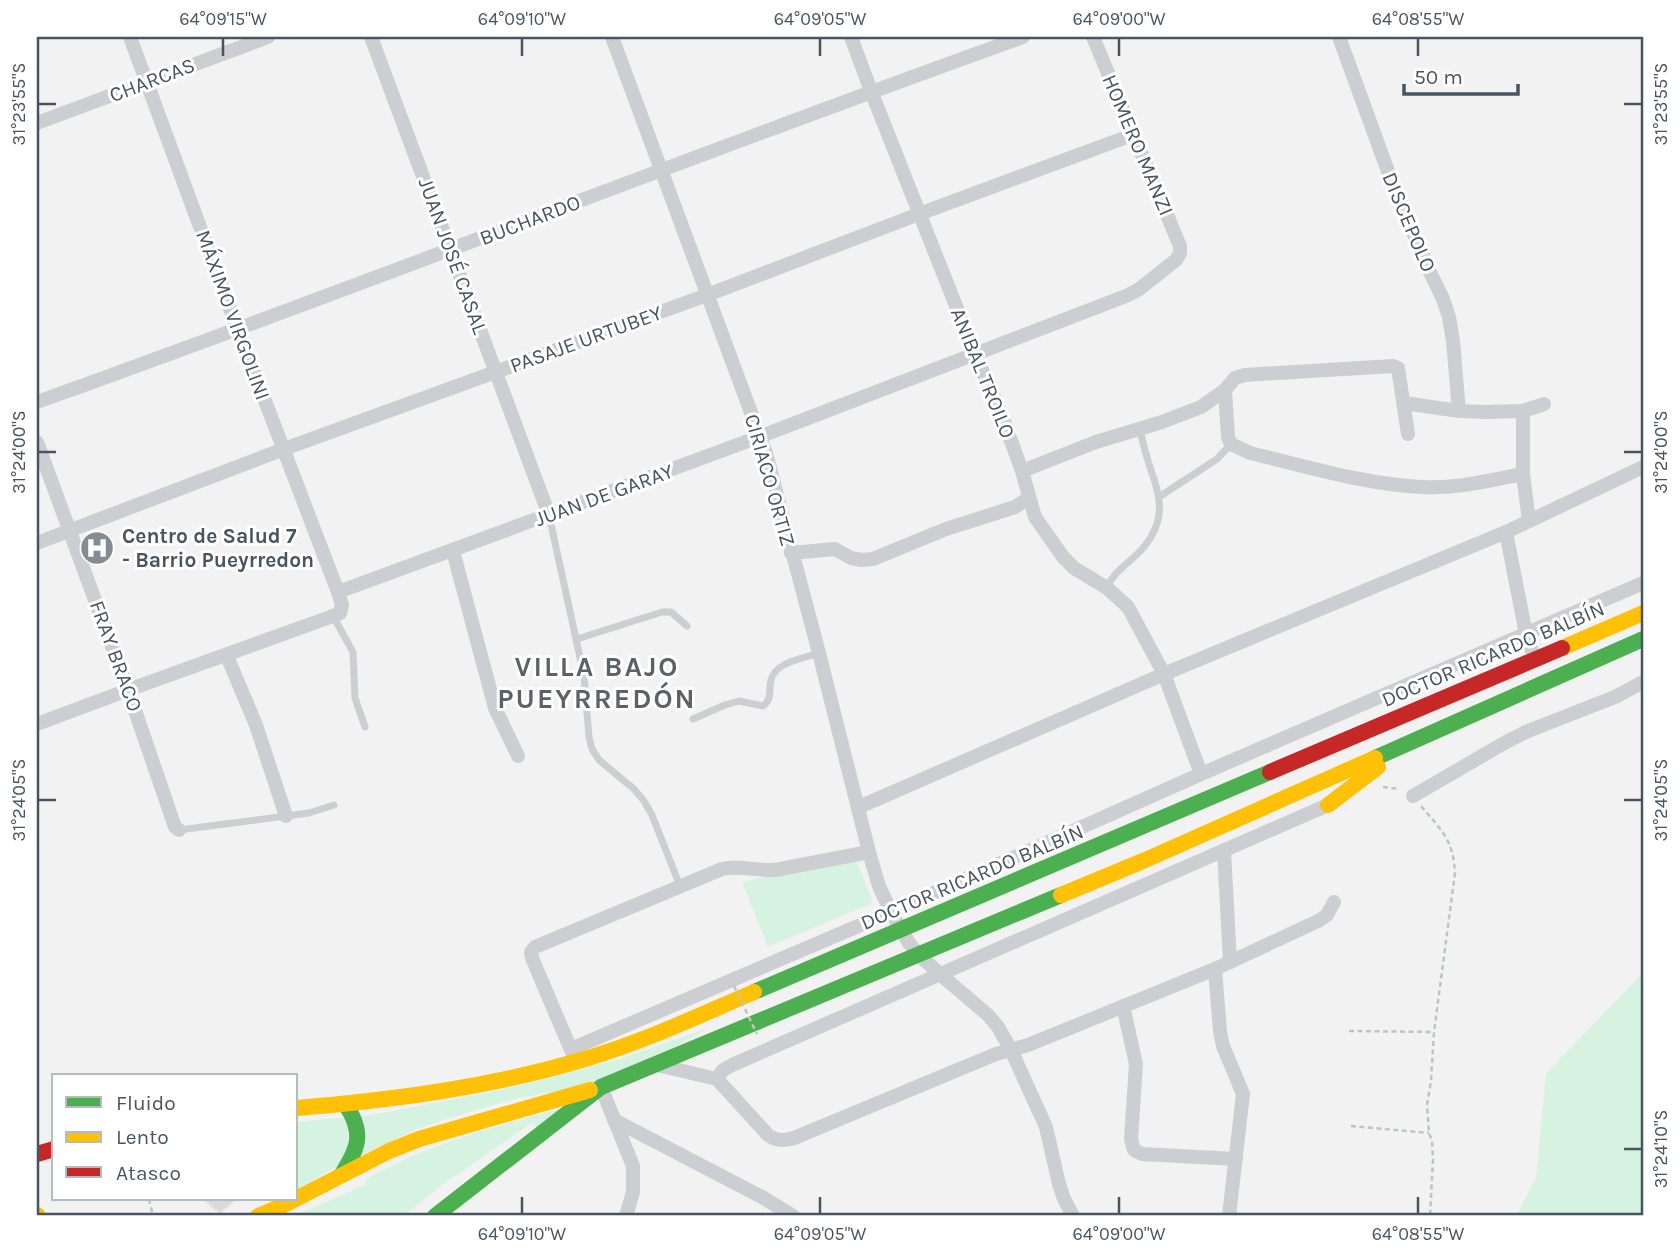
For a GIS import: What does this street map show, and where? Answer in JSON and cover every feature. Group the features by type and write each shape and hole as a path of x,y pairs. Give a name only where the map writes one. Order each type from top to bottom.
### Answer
{"main road":[{"name":"DOCTOR RICARDO BALBÍN","path":"298,1108 346,1105 471,1086 665,1030 1643,613"},
{"path":"298,1198 389,1151 419,1139 601,1087 1143,861 1643,639"},
{"path":"1328,805 1410,743"},
{"path":"435,1216 601,1087"},
{"path":"342,1174 355,1153 359,1130 346,1105"},
{"path":"258,1216 293,1200"}],"street":[{"name":"MÁXIMO VIRGOLINI","path":"130,37 338,592"},
{"name":"CHARCAS","path":"37,124 268,37"},
{"name":"JUAN JOSÉ CASAL","path":"370,37 549,515"},
{"name":"CIRIACO ORTIZ","path":"612,37 766,453 879,886 891,912 918,954 995,1022 1011,1050 1046,1127 1059,1184 1073,1216"},
{"name":"ANIBAL TROILO","path":"851,37 919,214 1001,413 1035,517 1074,568 1107,588 1128,607 1164,674 1201,774"},
{"name":"BUCHARDO","path":"37,402 238,330 871,91 1023,37"},
{"name":"HOMERO MANZI","path":"1093,37 1181,246 1180,253"},
{"name":"DISCEPOLO","path":"1339,37 1389,174 1449,317 1459,411"},
{"name":"PASAJE URTUBEY","path":"37,543 1135,134"},
{"name":"JUAN DE GARAY","path":"338,592 759,437 1126,296 1138,290 1176,260 1180,253"},
{"path":"1022,471 1096,442 1201,407 1225,390 1235,378 1245,375 1393,366 1398,369 1408,434"},
{"path":"1225,390 1228,437 1231,444 1250,453 1386,484 1425,488 1464,485 1523,474"},
{"path":"1404,403 1459,411 1523,411 1544,404"},
{"path":"1523,411 1523,474 1529,521"},
{"name":"FRAY BRACO","path":"37,442 175,827 179,830"},
{"path":"859,807 1164,674 1506,532 1643,467"},
{"path":"791,553 835,550 851,558 873,559 946,529 1015,507 1029,498"},
{"path":"1506,532 1526,634 1535,659"},
{"path":"453,551 495,708 518,756"},
{"path":"869,852 775,870 734,867 722,869 535,947 531,952 532,958 573,1056 1201,774 1643,583"},
{"path":"37,724 333,617 340,613 342,605 338,592"},
{"path":"227,656 256,725 286,816"},
{"path":"1413,796 1528,730 1615,697 1643,682"},
{"path":"717,1079 723,1070 732,1065 1328,805"},
{"path":"1224,851 1230,962"},
{"path":"655,1064 717,1079 768,1135 783,1141 1215,969 1318,921 1326,915 1334,902"},
{"path":"1215,969 1223,1046 1244,1094 1229,1216"},
{"path":"1123,1006 1137,1074 1131,1139 1135,1150 1142,1154 1236,1159"},
{"path":"601,1087 633,1166 633,1192 626,1216"},
{"path":"614,1120 793,1216"}],"lane":[{"path":"1107,588 1112,576 1145,545 1157,523 1160,509 1158,487 1140,429"},
{"path":"1159,497 1217,459 1231,444"},
{"path":"549,515 584,676 592,749 598,760 634,789 644,801 680,886"},
{"path":"577,639 662,612 671,612 687,626"},
{"path":"333,617 353,652 355,698 365,726"},
{"path":"693,719 739,701 763,706 771,694 771,680 775,671 786,664 819,653"},
{"path":"179,830 309,813 334,805"}],"path":[{"path":"1373,787 1399,788 1413,796 1447,837 1455,864 1427,1105 1433,1159 1430,1216"},
{"path":"734,986 757,1034"},
{"path":"1349,1031 1434,1032"},
{"path":"1351,1126 1429,1133"}],"green space":[{"path":"855,857 873,903 768,947 742,882"},
{"path":"1643,973 1643,1216 1516,1216 1536,1178 1546,1073"},
{"path":"708,1028 637,1069 585,1086 514,1099 446,1119 417,1129 362,1155 361,1117 501,1090 620,1059"},
{"path":"572,1105 539,1130 533,1122 442,1185 403,1216 295,1216 366,1184 365,1180 414,1155 466,1136"},
{"path":"347,1117 350,1159 298,1189 298,1122"}],"building":[{"path":"204,1200 235,1200 220,1213"}],"traffic: fast":[{"path":"1375,758 1643,639"},
{"path":"754,992 1270,772"},
{"path":"435,1216 601,1087 1061,895"},
{"path":"342,1174 357,1140 355,1124 346,1105"}],"traffic: slow":[{"path":"1562,648 1643,613"},
{"path":"1061,895 1375,758"},
{"path":"1328,805 1378,767"},
{"path":"298,1108 442,1091 550,1069 628,1045 754,992"},
{"path":"298,1198 389,1151 419,1139 590,1090"},
{"path":"258,1216 294,1200"}],"traffic: jam":[{"path":"1270,772 1562,648"},
{"path":"37,1154 52,1150"}],"place":[{"name":"Centro de Salud 7 - Barrio Pueyrredon","path":"97,548"}],"district":[{"name":"VILLA BAJO PUEYRREDÓN","path":"597,682"}]}
